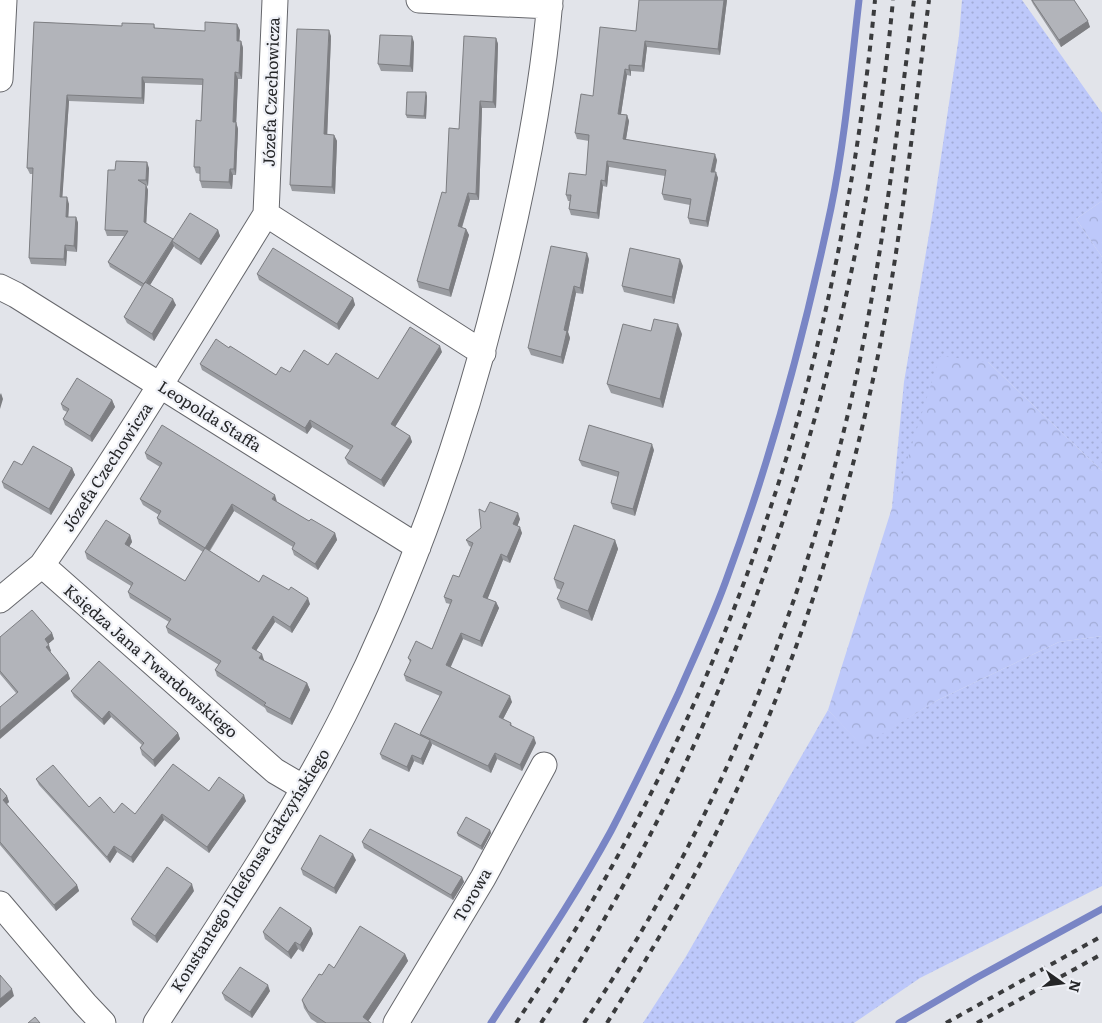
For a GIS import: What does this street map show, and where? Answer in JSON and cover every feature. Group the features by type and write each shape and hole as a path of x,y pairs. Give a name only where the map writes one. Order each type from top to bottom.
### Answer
{"street":[{"path":"0,79 4,0"},
{"name":"Józefa Czechowicza","path":"42,565 160,385 266,214 275,0"},
{"path":"419,0 550,3"},
{"name":"Konstantego Ildefonsa Gałczyńskiego","path":"156,1023 304,788 343,715 377,645 418,547 453,450 483,353 522,193 542,76 550,3"},
{"path":"266,214 483,353"},
{"name":"Leopolda Staffa","path":"0,287 16,295 418,547"},
{"path":"0,600 42,565"},
{"name":"Księdza Jana Twardowskiego","path":"42,565 275,771 304,788"},
{"name":"Torowa","path":"396,1023 483,878 544,765"},
{"path":"0,904 103,1023"}],"green space":[{"path":"962,0 1022,0 1102,113 1102,201 1076,219 1102,257 1102,471 988,362 892,507 904,382 933,211 959,36"},
{"path":"1102,201 1102,257 1076,219"},
{"path":"940,356 988,362 1102,471 1102,636 1059,642 938,700 862,746 828,710"},
{"path":"1102,636 1102,886 920,978 854,1023 643,1023 685,958 828,710 862,745 938,700 1059,642"}],"building":[{"path":"639,0 724,0 718,49 645,41 642,66 629,65 629,70 625,69 618,114 627,115 623,139 715,154 711,172 716,172 706,221 688,218 691,199 662,194 666,170 607,161 605,181 601,180 597,213 569,209 571,195 566,195 569,173 586,175 589,135 575,133 581,94 593,96 600,27 636,31"},
{"path":"1032,0 1074,0 1088,21 1059,40"},
{"path":"34,22 122,26 122,23 154,24 154,28 205,31 205,22 237,24 237,41 241,41 239,73 235,72 233,122 236,122 234,169 230,169 229,182 200,181 200,167 194,167 196,120 201,121 203,79 142,77 142,98 67,95 60,197 67,197 66,217 76,217 74,246 65,245 64,259 29,258 33,168 27,168"},
{"path":"297,29 329,30 324,134 334,135 332,187 290,185"},
{"path":"380,35 412,36 410,66 378,64"},
{"path":"464,36 496,38 493,102 480,101 476,194 468,193 458,226 466,229 449,290 417,281 442,192 446,193 449,128 459,129"},
{"path":"407,92 426,92 424,116 406,115"},
{"path":"116,161 147,162 146,180 138,180 146,185 144,222 173,239 144,284 108,262 128,231 105,230 108,170 115,170"},
{"path":"190,213 218,230 199,259 172,241"},
{"path":"551,246 587,253 580,288 574,286 564,330 567,331 561,357 528,348"},
{"path":"273,248 353,298 337,324 257,274"},
{"path":"630,248 680,259 672,297 622,286"},
{"path":"145,282 173,299 152,334 124,317"},
{"path":"654,319 678,324 660,399 607,384 623,324 651,331"},
{"path":"410,327 440,346 391,424 410,436 381,480 345,458 353,446 310,420 305,428 200,364 216,339 276,375 281,367 290,372 304,350 328,365 336,353 378,379"},
{"path":"77,378 112,400 90,436 63,419 69,409 61,404"},
{"path":"162,425 275,495 272,499 309,521 311,519 335,533 315,564 292,549 295,543 232,504 205,548 157,518 161,511 140,499 162,463 145,453"},
{"path":"589,425 652,444 633,509 611,503 619,472 579,460"},
{"path":"33,446 72,468 49,509 2,482 14,461 22,465"},
{"path":"490,502 518,513 513,524 520,527 507,557 501,554 483,597 496,602 480,641 461,633 446,665 510,696 499,717 534,737 520,765 495,753 488,766 420,734 442,692 404,675 411,660 408,658 416,641 432,649 452,600 444,597 453,575 459,577 473,543 466,540 481,528 479,509 485,512"},
{"path":"106,520 130,535 125,544 185,581 205,548 259,582 263,575 289,590 291,587 308,598 290,627 273,616 252,648 262,654 259,658 307,683 290,719 264,705 266,703 215,670 221,661 166,627 171,619 128,592 133,583 85,552"},
{"path":"574,525 615,540 588,611 557,599 564,583 554,579"},
{"path":"32,610 52,633 45,639 49,645 46,647 68,673 0,731 0,707 18,692 0,671 0,637"},
{"path":"99,661 178,733 153,760 140,748 144,743 109,711 102,719 71,691"},
{"path":"395,723 430,740 421,759 412,755 407,767 380,754"},
{"path":"173,764 209,791 219,777 244,795 207,847 162,814 131,857 114,846 107,857 36,779 53,765 89,807 100,797 114,813 122,803 135,814"},
{"path":"0,788 7,796 3,800 77,885 54,905 0,842"},
{"path":"466,817 490,830 481,846 457,833"},
{"path":"370,829 462,877 451,895 362,842"},
{"path":"320,835 353,854 334,888 301,869"},
{"path":"167,867 192,884 155,936 131,919"},
{"path":"280,907 311,928 300,945 295,942 288,952 263,932"},
{"path":"360,926 405,954 363,1017 371,1023 326,1023 308,1011 302,1000 319,974 322,975 329,964 334,968"},
{"path":"240,967 268,985 250,1012 222,993"},
{"path":"0,975 12,989 0,999"},
{"path":"35,1017 40,1023 28,1023"}],"waterway":[{"path":"491,1023 568,904 611,831 679,692 728,575 773,439 799,347 821,254 840,157 859,0"},
{"path":"899,1023 976,978 1102,909"}],"railway":[{"path":"516,1023 586,912 649,798 705,679 753,558 797,422 832,283 846,213 857,142 875,0"},
{"path":"541,1023 612,906 675,785 731,660 779,533 819,403 852,270 876,136 893,0"},
{"path":"584,1023 631,949 674,872 714,794 750,713 783,631 811,548 836,463 866,331 889,189 914,0"},
{"path":"607,1023 679,903 743,777 787,670 825,560 857,449 889,296 904,197 929,0"},
{"path":"946,1023 1102,936"},
{"path":"977,1023 1102,954"}]}
